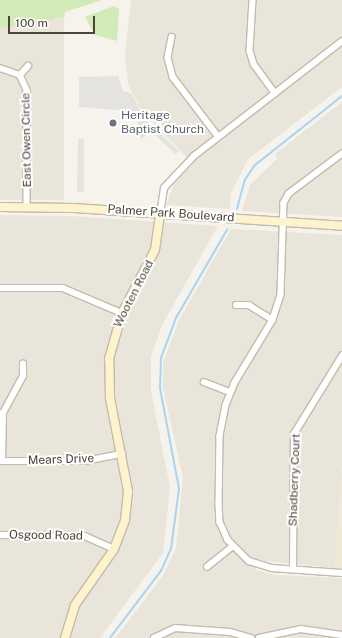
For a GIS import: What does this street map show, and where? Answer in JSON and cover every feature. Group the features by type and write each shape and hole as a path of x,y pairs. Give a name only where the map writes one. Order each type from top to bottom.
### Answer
{"street":[{"path":"253,0 250,51 254,64 275,93"},
{"path":"172,37 170,71 218,136"},
{"name":"Wooten Road","path":"65,638 70,616 81,594 114,549 127,504 122,454 108,372 111,345 122,313 152,260 162,194 167,183 218,136 342,41"},
{"name":"East Owen Circle","path":"20,75 28,66"},
{"name":"East Owen Circle","path":"0,68 20,75 27,90 27,207"},
{"path":"342,154 286,198 282,222 281,295 274,320 230,392 220,436 219,504 222,528 232,546 256,564 293,570 342,573"},
{"name":"Palmer Park Boulevard","path":"0,207 160,214 342,226"},
{"path":"0,288 63,288 122,313"},
{"path":"236,304 249,305 274,320"},
{"name":"Shadberry Court","path":"293,570 294,434 342,356"},
{"path":"1,461 3,414 23,376 23,364"},
{"path":"204,382 230,392"},
{"name":"Mears Drive","path":"1,461 85,461 122,454"},
{"name":"Osgood Road","path":"0,535 86,536 114,549"},
{"path":"207,567 232,546"},
{"path":"154,638 175,628 230,632 251,638"},
{"path":"259,638 301,630 342,635"}],"shaded area":[{"path":"131,0 342,0 342,87 248,159 231,193 230,209 166,205 174,184 193,164 141,110 128,84 125,54"},
{"path":"0,17 64,17 64,200 0,200"},
{"path":"118,76 123,91 131,93 145,119 179,151 175,154 151,131 142,139 135,132 139,120 132,111 79,107 79,77"},
{"path":"342,102 342,217 242,211 250,185 277,159 275,154"},
{"path":"78,139 84,139 84,192 77,192"},
{"path":"0,215 71,216 218,226 162,325 151,357 151,391 170,487 163,553 100,638 0,638"},
{"path":"231,229 342,235 342,466 335,568 256,560 256,570 276,575 342,578 342,638 115,638 162,577 176,548 183,478 163,388 163,362 179,320"},
{"path":"342,466 342,569 335,568"}],"green space":[{"path":"0,0 102,0 65,12 64,17 0,28"},
{"path":"114,6 119,9 117,41 95,35 85,17"}],"waterway":[{"path":"237,209 245,180 254,166 342,96"},
{"path":"110,638 161,571 171,549 179,489 160,388 161,358 176,318 227,230"}],"place":[{"name":"Heritage Baptist Church","path":"113,123"}]}
